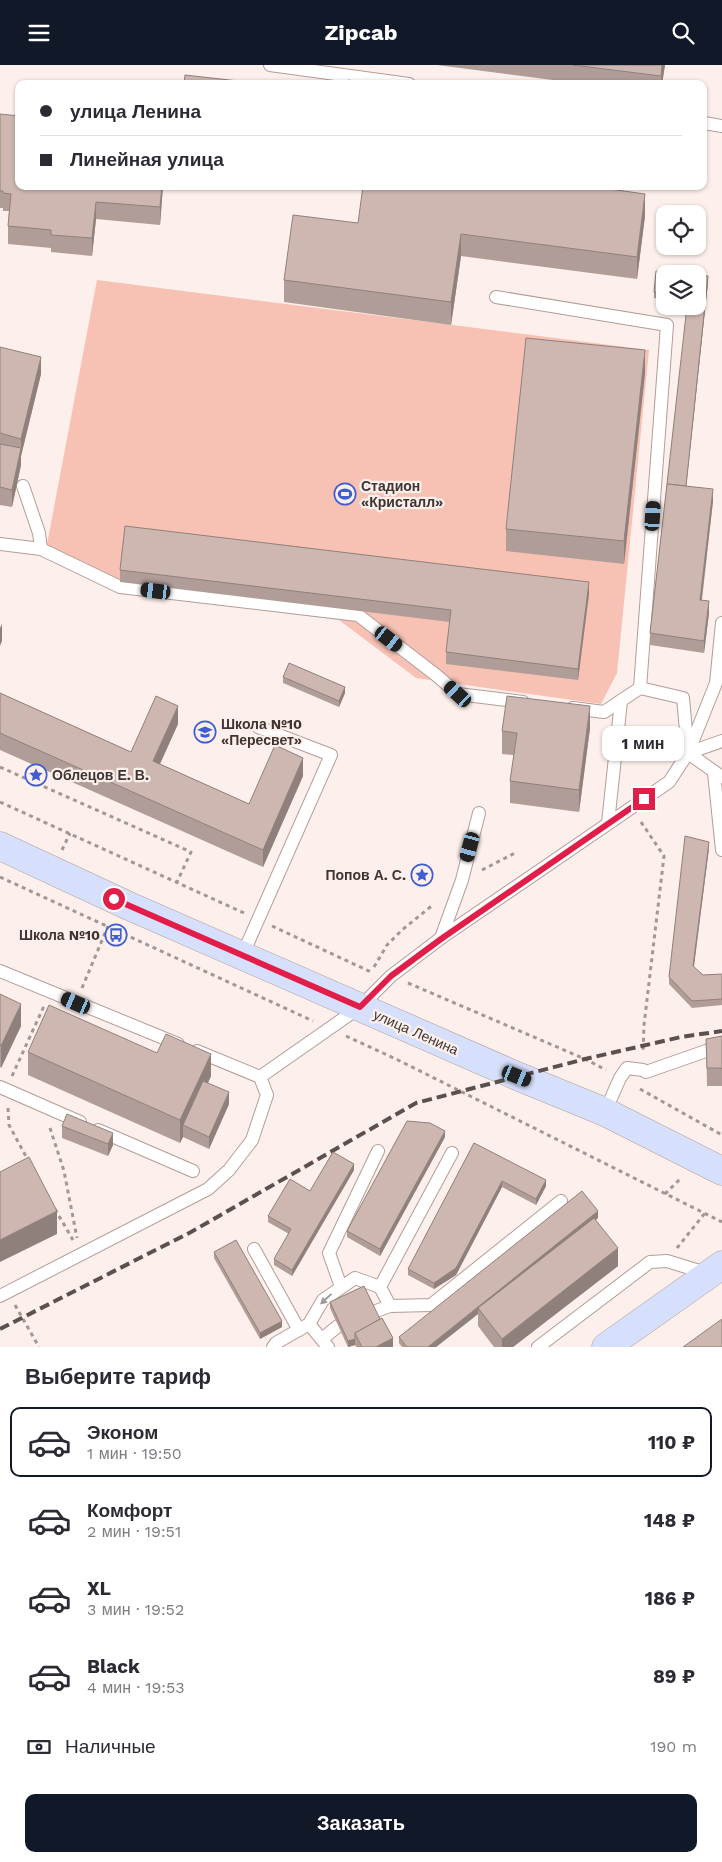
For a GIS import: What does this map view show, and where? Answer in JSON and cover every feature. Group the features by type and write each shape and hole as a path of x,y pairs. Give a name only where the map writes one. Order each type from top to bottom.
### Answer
{"street":[{"name":"улица Ленина","path":"0,846 242,956 517,1076 605,1112 722,1171"},
{"path":"606,1347 716,1270"}],"lane":[{"path":"270,65 380,80"},
{"path":"707,124 722,126"},
{"path":"496,297 667,325 640,688"},
{"path":"24,486 39,533 41,549"},
{"path":"0,544 41,549 120,587 358,615 458,694 534,704"},
{"path":"260,1077 360,1007 391,976 441,939 669,782 688,753 716,683 722,623"},
{"path":"560,707 604,712 640,688 683,698 688,753 718,775 722,850"},
{"path":"608,823 621,701"},
{"path":"242,956 331,755 258,727"},
{"path":"688,753 722,741"},
{"path":"441,939 462,880 480,813"},
{"path":"0,971 260,1077 267,1095 252,1140 229,1169 208,1189 4,1294"},
{"path":"605,1112 620,1078 627,1068 644,1071 706,1051 722,1048"},
{"path":"3,1088 192,1171"},
{"path":"341,1287 329,1253 378,1151"},
{"path":"380,1287 452,1153"},
{"path":"373,1312 390,1306 430,1305 561,1201"},
{"path":"254,1249 304,1327 325,1343 338,1326"},
{"path":"538,1347 650,1262 667,1261 716,1270"},
{"path":"273,1347 276,1343 304,1327 323,1300 354,1278 380,1287 390,1306"}],"path":[{"path":"0,767 191,853 177,882"},
{"path":"0,802 371,972 391,976 585,1059 722,1135"},
{"path":"632,807 664,856 644,1025 643,1091"},
{"path":"0,877 398,1060 722,1222"},
{"path":"76,1003 108,926"},
{"path":"30,1165 9,1125 3,1088 50,992"},
{"path":"43,1122 50,1128 64,1171 81,1255"},
{"path":"53,1206 81,1255"},
{"path":"4,1294 40,1347"}],"shaded area":[{"name":"Стадион «Кристалл»","path":"97,280 649,350 617,673 601,704 416,678 339,620 122,591 45,555"}],"building":[{"path":"573,65 662,65 661,76"},
{"path":"185,75 229,80 184,80"},
{"path":"0,114 15,116 15,190 162,190 160,207 96,202 92,238 51,235 51,230 8,226 11,194 0,191"},
{"path":"362,190 616,190 645,194 637,257 461,234 451,302 284,280 293,215 358,223"},
{"path":"656,271 656,292 654,292"},
{"path":"706,276 708,276 706,295"},
{"path":"686,315 704,315 686,486 667,484"},
{"path":"526,338 645,350 624,541 506,529"},
{"path":"0,347 41,357 21,439 0,433"},
{"path":"0,444 21,448 12,490 0,487"},
{"path":"667,484 713,489 700,600 709,601 704,641 650,633"},
{"path":"125,526 589,582 578,669 446,652 451,610 120,570"},
{"path":"289,663 345,687 339,701 283,677"},
{"path":"0,693 131,752 156,696 178,706 153,761 249,804 275,745 303,758 263,850 0,733"},
{"path":"507,696 590,706 579,790 510,781 517,733 502,731"},
{"path":"685,836 709,842 693,966 703,975 722,974 722,999 692,1001 669,977"},
{"path":"0,994 21,1004 1,1046 0,1045"},
{"path":"49,1005 157,1053 166,1034 211,1054 180,1120 28,1052"},
{"path":"722,1036 722,1069 707,1068 706,1039"},
{"path":"203,1081 229,1092 209,1137 183,1125"},
{"path":"67,1114 113,1133 108,1144 62,1126"},
{"path":"407,1121 430,1123 445,1131 380,1249 347,1231"},
{"path":"474,1143 546,1180 536,1199 502,1181 456,1268 434,1283 408,1269"},
{"path":"333,1152 354,1164 292,1270 274,1259 291,1229 268,1216 290,1179 310,1191"},
{"path":"29,1157 57,1211 0,1240 0,1172"},
{"path":"582,1191 598,1211 428,1347 407,1347 399,1337"},
{"path":"594,1218 618,1248 502,1339 478,1308"},
{"path":"236,1240 282,1321 260,1333 214,1252"},
{"path":"364,1286 380,1319 355,1333 355,1339 348,1341 330,1302"},
{"path":"382,1318 393,1338 376,1347 362,1347 355,1333"},
{"path":"722,1319 722,1347 683,1347"}],"railway":[{"path":"0,1329 191,1232 416,1103 585,1059 681,1037 722,1031"}],"place":[{"name":"Стадион «Кристалл»","path":"345,494"},
{"name":"Школа №10 «Пересвет»","path":"205,732"},
{"name":"Облецов Е. В.","path":"36,775"},
{"name":"Попов А. С.","path":"422,875"},
{"name":"Школа №10","path":"116,935"}],"route":[{"path":"114,899 360,1007 391,976 441,939 644,799"}]}
